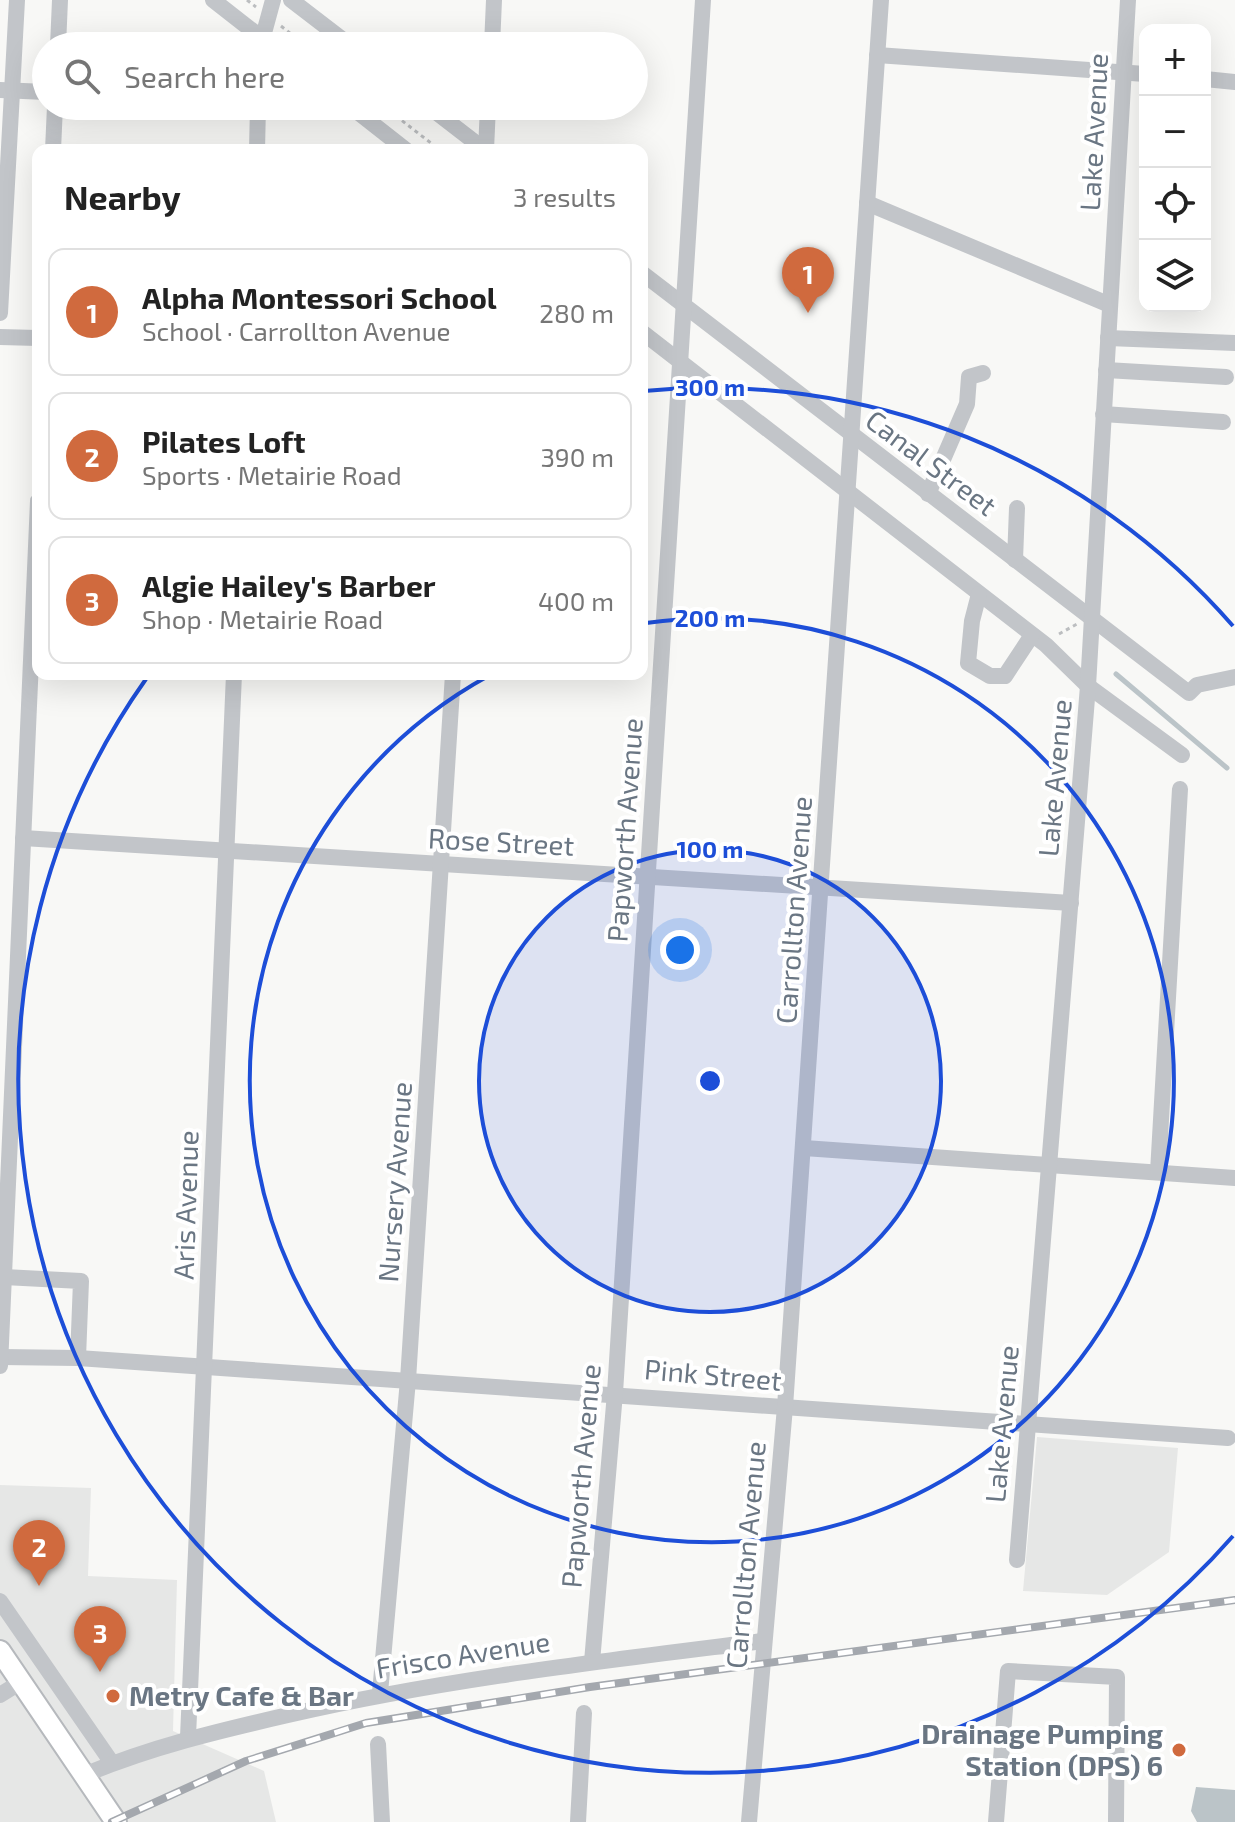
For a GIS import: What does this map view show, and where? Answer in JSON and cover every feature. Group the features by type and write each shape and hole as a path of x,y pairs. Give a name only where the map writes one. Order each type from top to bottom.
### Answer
{"main road":[{"path":"0,1651 116,1822"}],"street":[{"path":"1,313 6,91 17,0"},
{"path":"59,32 60,0"},
{"path":"213,0 252,32"},
{"path":"267,32 273,0"},
{"path":"291,0 333,32"},
{"path":"493,32 494,0"},
{"name":"Papworth Avenue","path":"592,1662 615,1393 703,0"},
{"name":"Carrollton Avenue","path":"749,1822 804,1148 881,0"},
{"name":"Lake Avenue","path":"1017,1560 1088,686 1128,0"},
{"path":"877,55 1139,74"},
{"path":"1211,80 1235,82"},
{"path":"6,91 32,92"},
{"path":"53,144 54,120"},
{"path":"257,144 258,120"},
{"path":"368,120 398,144"},
{"path":"446,120 477,144"},
{"path":"485,144 487,120"},
{"path":"867,203 1110,305"},
{"name":"Canal Street","path":"648,278 1189,693 1197,685 1235,677"},
{"path":"0,337 32,338"},
{"path":"648,337 1032,635 1088,686 1182,755"},
{"path":"1108,338 1235,343"},
{"path":"1106,370 1226,377"},
{"path":"928,494 967,404 969,377 983,373"},
{"path":"1103,414 1223,422"},
{"path":"1015,560 1017,508"},
{"path":"979,594 972,621 968,663 990,676 1005,676 1032,635"},
{"path":"0,1368 6,1079 23,838 32,636"},
{"name":"Aris Avenue","path":"188,1737 234,680"},
{"name":"Nursery Avenue","path":"380,1693 408,1380 453,680"},
{"path":"1158,1172 1180,789"},
{"name":"Rose Street","path":"23,838 1071,903"},
{"path":"804,1148 1235,1178"},
{"path":"4,1277 81,1281 78,1358"},
{"name":"Pink Street","path":"1,1357 78,1358 615,1393 1228,1438"},
{"path":"0,1601 112,1763"},
{"name":"Frisco Avenue","path":"84,1775 188,1737 380,1693 763,1641"},
{"path":"996,1822 1008,1671 1117,1677 1116,1822"},
{"path":"0,1695 21,1682"},
{"path":"578,1822 584,1713"},
{"path":"378,1744 382,1822"}],"path":[{"path":"401,120 432,144"}],"shaded area":[{"path":"1037,1437 1178,1448 1169,1552 1107,1595 1023,1591"},
{"path":"0,1485 91,1488 88,1576 177,1580 173,1731 264,1771 276,1822 0,1822"},
{"path":"1196,1787 1235,1790 1235,1822 1197,1822 1191,1811"}],"waterway":[{"path":"1116,674 1227,768"}],"railway":[{"path":"112,1822 246,1761 366,1723 590,1687 1235,1600"}],"place":[{"name":"Alpha Montessori School","path":"808,313"},
{"name":"Pilates Loft","path":"39,1586"},
{"name":"Algie Hailey's Barber","path":"100,1672"},
{"name":"Metry Cafe & Bar","path":"113,1696"},
{"name":"Drainage Pumping Station (DPS) 6","path":"1179,1750"}]}
